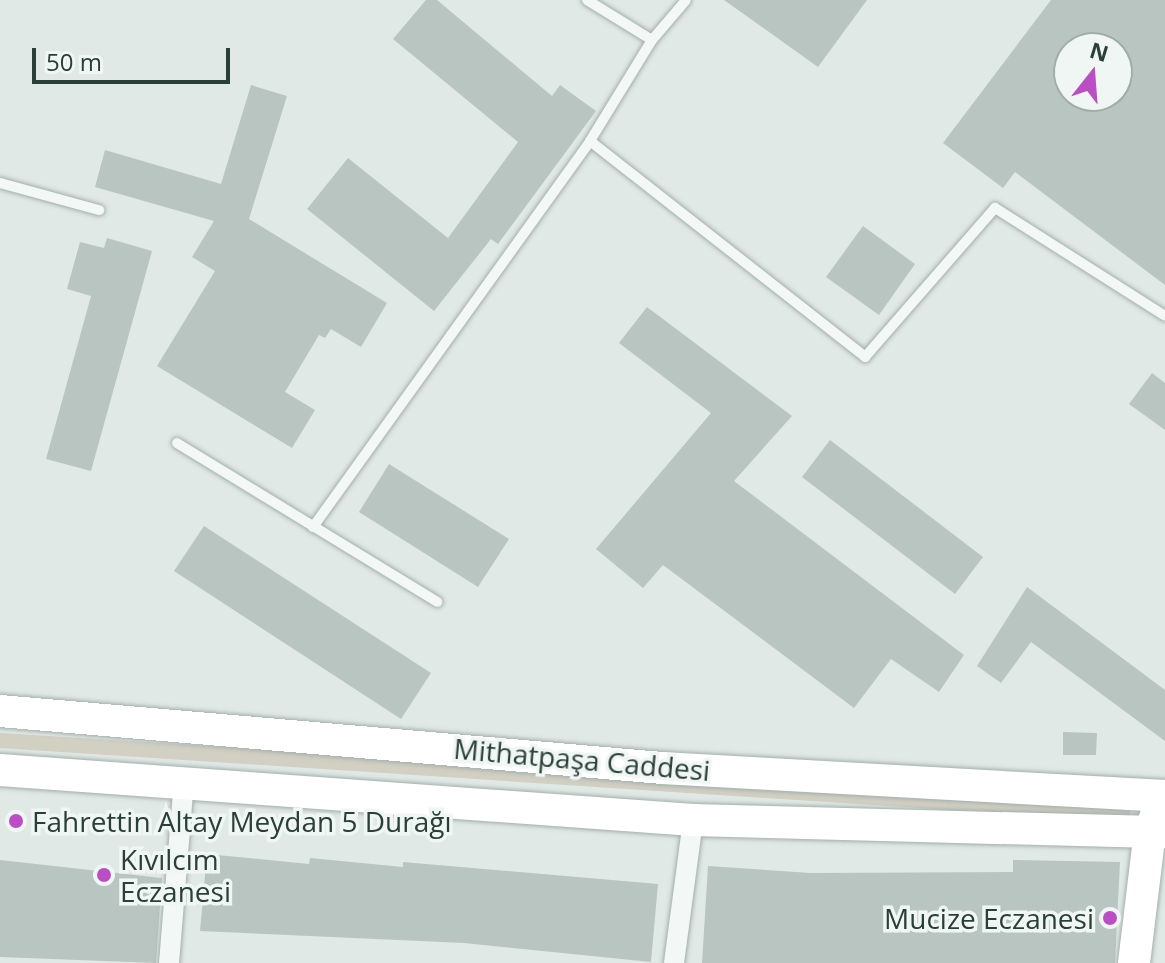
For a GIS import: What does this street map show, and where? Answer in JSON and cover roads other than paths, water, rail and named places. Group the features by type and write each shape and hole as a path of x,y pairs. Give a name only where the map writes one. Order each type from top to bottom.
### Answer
{"main road":[{"name":"Mithatpaşa Caddesi","path":"0,711 662,768 1165,797"},
{"name":"Mithatpaşa Caddesi","path":"0,770 693,820 1157,831"},
{"path":"1134,963 1165,797"}],"street":[{"path":"169,963 184,781"},
{"path":"674,963 693,820"}],"lane":[{"path":"587,0 652,40"},
{"path":"313,527 590,141 652,40 686,0"},
{"path":"590,141 865,357 995,208 1165,316"},
{"path":"0,183 99,210"},
{"path":"177,443 437,602"}],"place":[{"name":"Fahrettin Altay Meydan 5 Durağı","path":"16,821"},
{"name":"Kıvılcım Eczanesi","path":"104,875"},
{"name":"Mucize Eczanesi","path":"1110,918"}]}
